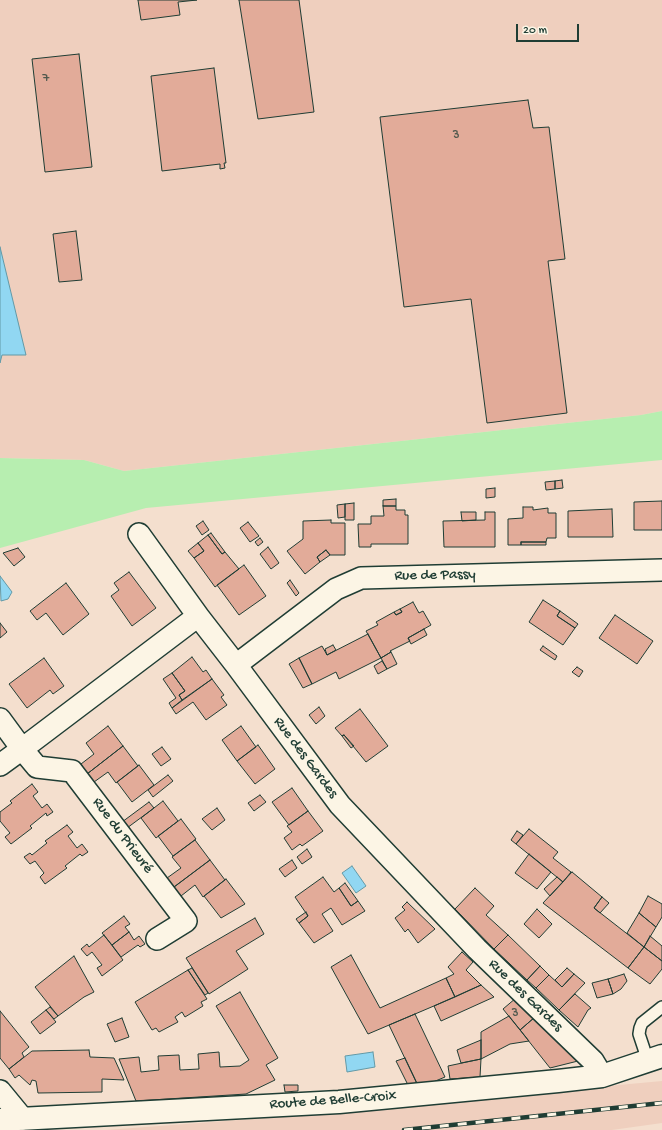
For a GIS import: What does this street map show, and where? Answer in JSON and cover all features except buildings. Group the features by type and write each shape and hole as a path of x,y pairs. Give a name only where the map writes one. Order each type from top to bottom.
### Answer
{"street":[{"name":"Rue des Gardes","path":"139,534 198,616 340,805 477,950 593,1061 602,1076"},
{"name":"Rue de Passy","path":"236,665 336,589 361,578 662,570"},
{"path":"0,765 198,616"},
{"path":"0,719 22,749"},
{"name":"Rue du Prieuré","path":"22,749 37,768 72,771 186,921 157,939"},
{"name":"Route de Belle-Croix","path":"0,1120 339,1102 602,1076 654,1058"},
{"path":"0,1091 23,1119"}],"lane":[{"path":"654,1058 644,1049 639,1034 642,1023 662,1007"}],"shaded area":[{"path":"0,0 662,0 662,411 641,415 124,471 84,460 0,458"},
{"path":"662,1081 662,1123 612,1130 106,1130 252,1119"}],"green space":[{"path":"662,411 662,460 146,508 0,548 0,458 84,460 124,471 641,415"}],"water":[{"path":"0,247 26,355 2,355 0,363"},
{"path":"0,576 12,592 8,599 1,601"},
{"path":"352,866 366,886 356,893 342,873"},
{"path":"373,1052 375,1067 347,1072 345,1056"}],"railway":[{"path":"404,1130 662,1103"}]}
